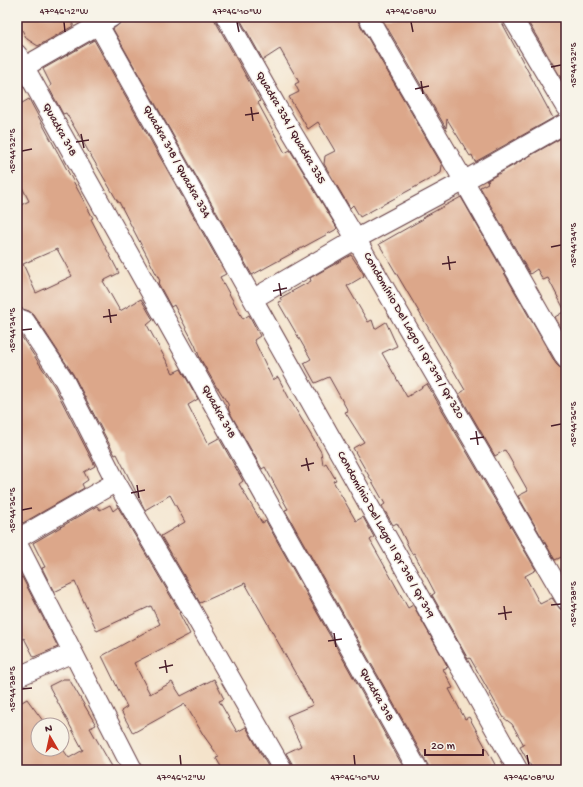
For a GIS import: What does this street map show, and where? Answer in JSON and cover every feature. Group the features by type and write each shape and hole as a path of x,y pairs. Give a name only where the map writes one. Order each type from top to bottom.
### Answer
{"street":[{"name":"Quadra 334 / Quadra 335","path":"226,17 278,109 356,239"},
{"path":"368,17 566,359"},
{"path":"512,17 566,108"},
{"path":"21,61 101,19"},
{"name":"Quadra 318 / Quadra 334","path":"101,19 253,299"},
{"name":"Quadra 318","path":"21,61 418,770"},
{"path":"253,299 356,239 464,181 566,123"},
{"name":"Condomínio Del Lago II Qr 319 / Qr 320","path":"356,239 566,600"},
{"name":"Condomínio Del Lago II Qr 318 / Qr 319","path":"253,299 518,770"},
{"path":"17,318 26,321 64,380 116,482 187,602 283,770"},
{"path":"17,539 116,482"},
{"path":"17,543 133,770"},
{"path":"17,677 72,653"}],"building":[{"path":"17,17 74,17 73,26 38,46 27,39 17,21"},
{"path":"128,17 213,17 260,101 258,103 285,153 290,150 337,228 335,230 252,275 113,29"},
{"path":"245,17 357,17 359,23 442,165 441,173 360,217 353,205 350,208 324,164 325,156 335,151 318,122 308,129 289,97 299,92 295,84 299,82 280,49 263,60 240,19"},
{"path":"381,17 499,17 553,118 475,162 472,155 470,156 447,119 446,128"},
{"path":"525,17 566,17 566,85 560,76"},
{"path":"94,40 226,274 220,277 243,319 249,315 260,336 254,340 273,380 278,377 321,452 323,465 326,463 336,480 333,481 356,521 363,517 374,537 370,540 408,608 413,605 448,667 443,669 453,688 449,689 465,719 469,717 498,770 429,770 428,765 285,510 288,509 265,467 262,469 229,411 228,404 200,358 195,345 174,305 171,307 158,283 160,281 119,202 66,113 63,114 49,88 51,85 43,69"},
{"path":"29,99 93,218 91,219 119,273 103,281 120,311 141,299 153,320 147,325 173,373 181,369 198,399 188,405 208,444 219,438 243,481 239,484 262,523 266,521 405,770 294,770 293,765 286,753 301,746 287,716 313,705 245,583 200,603 161,536 185,522 170,495 145,510 117,454 115,455 73,374 34,315 29,311 17,307 17,207 29,201 17,177 17,106","holes":["57,249 72,276 36,293 23,264"]},
{"path":"563,137 566,143 566,337 555,317 565,311 548,278 543,280 537,269 530,274 480,187 489,181 486,181"},
{"path":"461,197 556,364 561,369 566,370 566,555 555,560 518,496 528,491 505,450 495,456 459,394 465,390 379,244"},
{"path":"351,255 364,276 347,286 368,322 372,320 375,329 386,322 397,346 382,353 407,397 427,384 536,570 525,576 540,604 552,598 560,609 566,611 566,770 533,770 520,747 524,745 512,724 504,718 470,658 468,659 432,595 435,593 414,553 412,554 397,523 393,525 382,506 385,504 353,448 364,442 345,412 348,411 329,377 315,383 304,363 311,359 278,302 282,301 280,298 311,281 310,278"},
{"path":"17,330 54,386 95,466 84,472 88,480 82,484 84,488 23,523 21,521 17,524"},
{"path":"110,505 113,511 118,507 180,612 179,613 190,634 134,663 150,694 172,682 181,696 214,679 224,699 219,701 237,732 246,727 270,770 223,770 216,758 219,757 204,736 185,704 133,733 121,711 127,707 102,656 160,624 151,606 97,631 75,582 54,592 42,568 45,567 33,543 97,506 100,510"},
{"path":"22,577 58,647 34,657 24,638 17,642 17,579"},
{"path":"63,679 69,679 96,725 90,728 114,770 17,770 17,705 27,699 40,717 30,717 30,757 69,758 83,750 70,726 70,717 65,717 49,686"}]}
